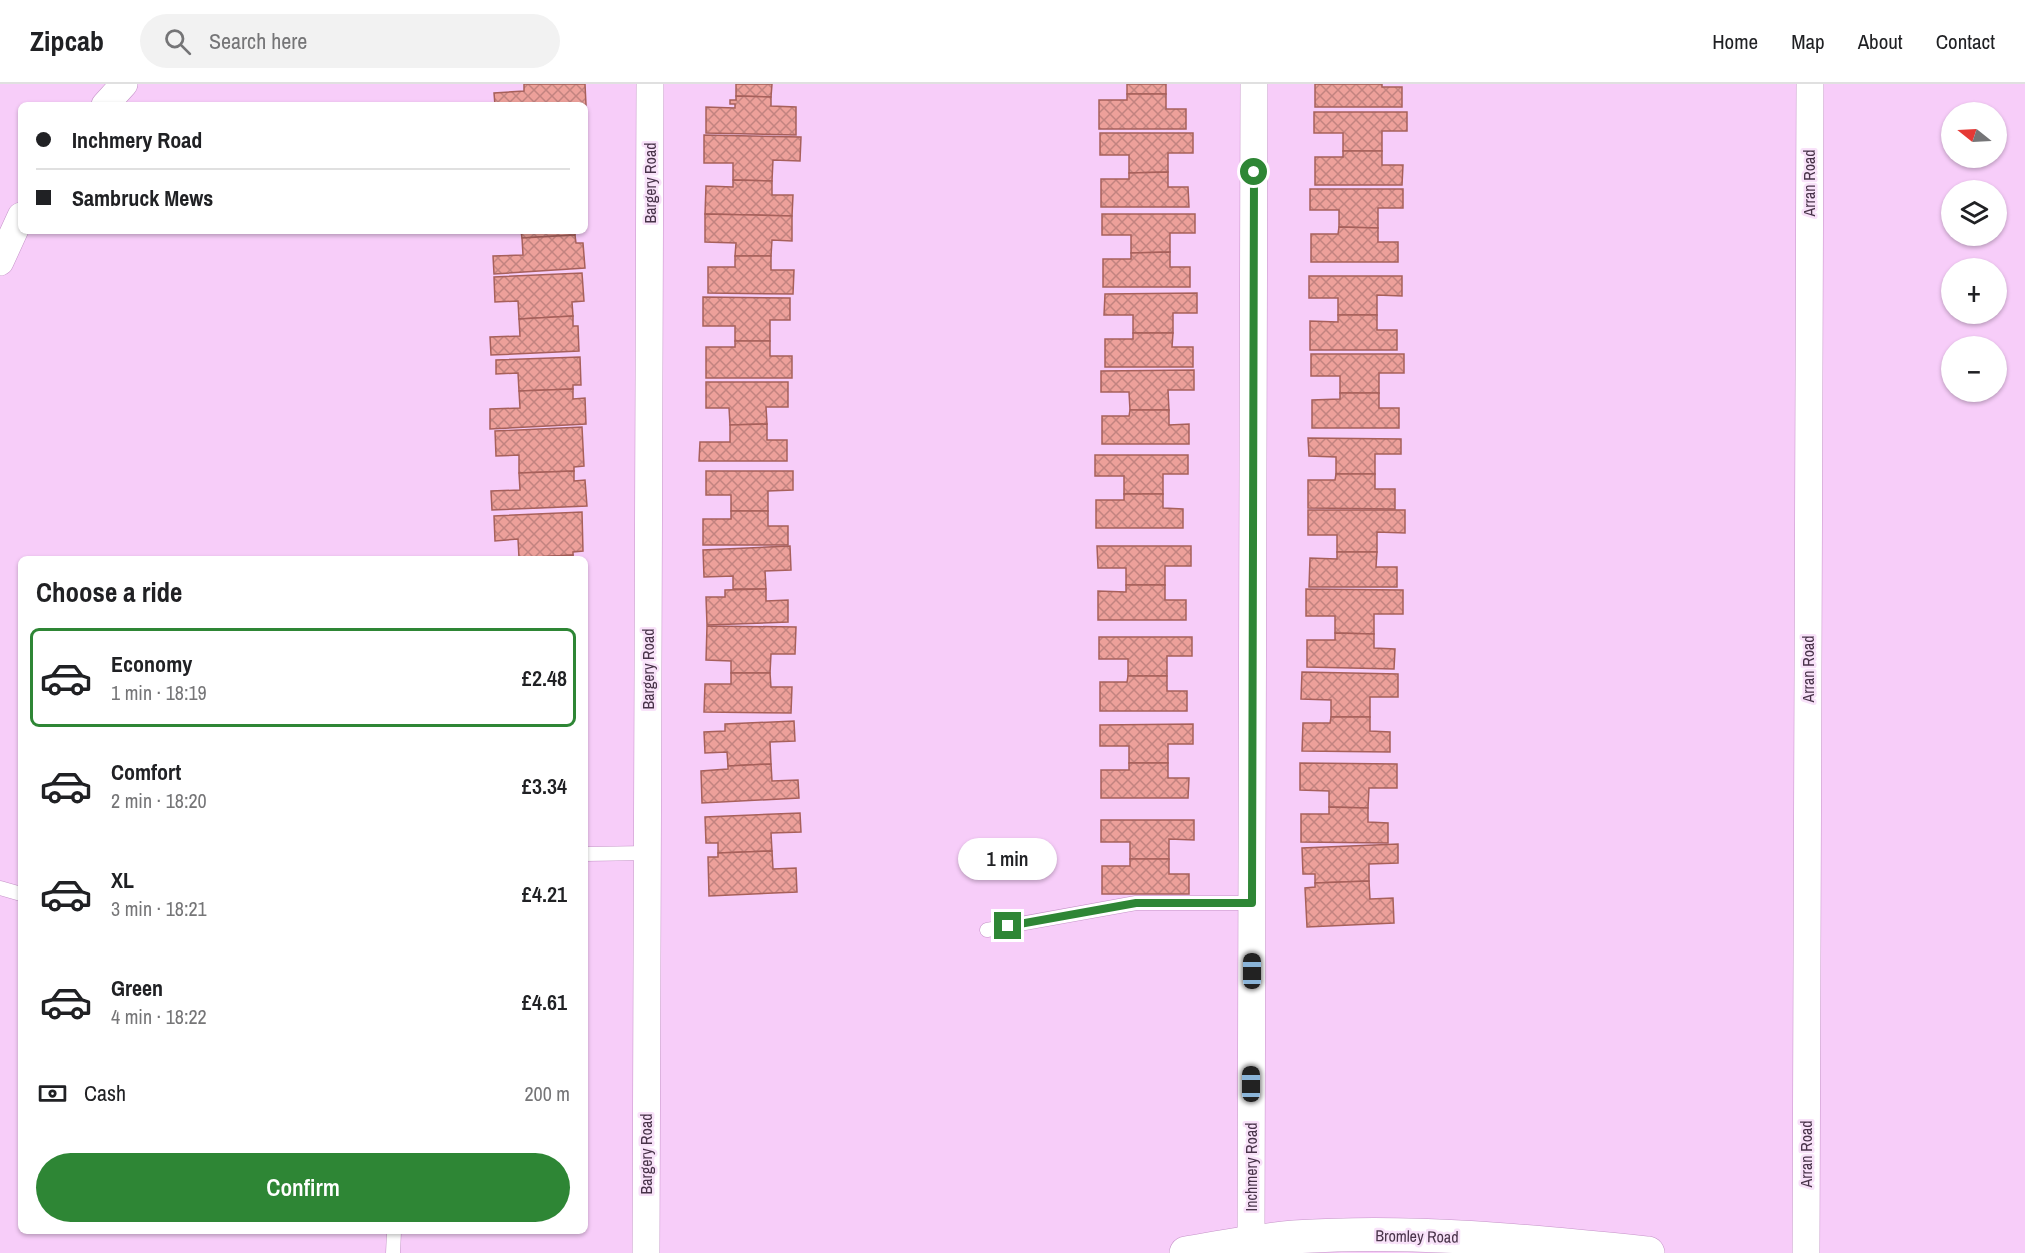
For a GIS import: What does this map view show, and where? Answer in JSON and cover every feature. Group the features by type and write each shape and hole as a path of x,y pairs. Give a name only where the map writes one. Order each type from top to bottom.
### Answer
{"highway":[{"name":"Bromley Road","path":"1186,1253 1293,1237 1400,1234 1517,1240 1589,1250 1648,1253"}],"street":[{"path":"108,102 124,84"},
{"name":"Bargery Road","path":"646,1253 650,84"},
{"name":"Inchmery Road","path":"1251,1242 1254,84"},
{"name":"Arran Road","path":"1806,1253 1810,84"},
{"path":"0,262 18,223"}],"lane":[{"path":"588,854 648,853"},
{"path":"0,888 18,893"},
{"path":"987,930 1136,903 1252,903"},
{"path":"393,1253 394,1234"}],"building":[{"path":"524,84 585,84 586,102 495,102 494,93 524,91"},
{"path":"736,84 772,84 771,97 736,96"},
{"path":"1127,84 1166,84 1166,94 1127,94"},
{"path":"1315,84 1382,84 1382,87 1402,87 1402,107 1315,107"},
{"path":"1127,94 1166,94 1166,109 1186,109 1186,129 1099,129 1099,100 1127,100"},
{"path":"736,96 771,97 771,106 796,107 796,135 706,133 706,107 735,108 735,104 730,104 730,100 736,100"},
{"path":"1314,112 1407,112 1407,131 1382,131 1382,151 1343,151 1343,133 1314,133"},
{"path":"1100,133 1193,133 1193,153 1168,153 1168,172 1129,173 1129,155 1100,155"},
{"path":"704,135 801,137 800,161 773,160 772,181 733,180 733,163 704,163"},
{"path":"1343,151 1382,151 1382,165 1403,165 1402,185 1315,185 1315,157 1343,157"},
{"path":"1168,172 1168,187 1188,187 1189,207 1101,207 1101,179 1129,179 1129,173"},
{"path":"733,180 772,181 772,195 793,195 792,216 705,214 706,186 733,187"},
{"path":"1310,189 1403,189 1403,208 1378,208 1378,228 1339,227 1339,210 1310,210"},
{"path":"705,214 792,216 792,241 772,240 771,256 735,256 736,243 705,242"},
{"path":"1102,214 1195,214 1195,233 1170,233 1170,252 1131,253 1131,235 1102,235"},
{"path":"1339,227 1378,228 1378,242 1398,242 1398,262 1311,262 1311,234 1338,234"},
{"path":"521,234 575,234 575,235 522,238"},
{"path":"575,235 576,243 583,243 585,268 494,274 493,256 523,255 522,238"},
{"path":"1170,252 1170,267 1190,267 1190,287 1103,287 1103,259 1131,259 1131,253"},
{"path":"735,256 771,256 771,270 794,270 793,294 708,293 708,267 735,267"},
{"path":"582,273 584,301 572,302 573,316 519,319 518,301 495,302 494,277"},
{"path":"1309,276 1402,276 1402,296 1377,295 1377,315 1338,315 1338,298 1309,298"},
{"path":"1197,293 1197,313 1173,313 1173,333 1133,333 1133,315 1104,315 1105,294"},
{"path":"703,297 790,298 790,320 770,320 770,341 735,341 735,326 703,326"},
{"path":"1338,315 1377,315 1377,330 1397,330 1397,350 1310,350 1310,321 1338,322"},
{"path":"573,316 573,326 578,326 579,351 491,355 490,337 520,336 519,319"},
{"path":"1133,333 1173,333 1172,347 1193,347 1193,367 1105,367 1105,339 1133,339"},
{"path":"735,341 770,341 770,356 792,356 792,378 706,378 706,347 735,347"},
{"path":"1311,354 1404,354 1404,373 1379,373 1379,393 1340,393 1340,376 1311,376"},
{"path":"580,357 581,385 573,385 573,389 519,391 518,373 496,374 496,360"},
{"path":"1194,370 1194,390 1168,390 1169,410 1130,410 1129,392 1101,392 1101,371"},
{"path":"706,382 788,382 788,407 766,407 767,424 730,425 729,408 706,408"},
{"path":"573,389 573,399 585,398 586,424 490,429 490,409 520,408 519,391"},
{"path":"1340,393 1379,393 1379,408 1399,408 1399,428 1312,428 1312,400 1340,399"},
{"path":"1130,410 1169,410 1169,425 1189,424 1189,444 1102,444 1102,416 1129,416"},
{"path":"767,424 767,440 787,440 787,461 699,461 700,442 730,442 730,425"},
{"path":"582,427 584,466 574,467 574,471 519,473 519,455 496,456 495,431"},
{"path":"1308,438 1401,439 1401,454 1375,454 1375,474 1336,474 1336,457 1309,456"},
{"path":"1095,455 1188,455 1188,474 1163,474 1163,494 1124,494 1124,476 1095,476"},
{"path":"574,471 574,481 585,480 587,506 492,510 491,491 520,490 519,473"},
{"path":"706,471 793,471 793,490 768,491 768,511 731,511 731,495 706,495"},
{"path":"1336,474 1375,474 1375,489 1395,489 1395,509 1308,508 1308,480 1335,480"},
{"path":"1124,494 1163,494 1163,508 1183,509 1183,528 1096,528 1096,500 1124,500"},
{"path":"1308,510 1405,510 1405,533 1377,532 1377,552 1337,552 1337,535 1308,535"},
{"path":"731,511 768,511 768,526 788,526 788,545 703,545 703,519 731,519"},
{"path":"582,512 583,551 573,552 573,555 519,556 518,539 495,541 494,516"},
{"path":"790,546 791,570 765,571 766,589 733,589 733,576 704,577 703,550"},
{"path":"1097,546 1191,546 1191,566 1165,566 1165,585 1126,585 1126,568 1098,568"},
{"path":"1337,552 1377,552 1376,567 1397,567 1397,587 1309,587 1310,558 1337,559"},
{"path":"1126,585 1165,585 1165,600 1186,600 1186,620 1098,620 1098,591 1126,592"},
{"path":"766,589 766,601 788,600 788,622 707,625 706,597 725,597 725,590"},
{"path":"1306,589 1403,590 1403,614 1374,614 1374,634 1335,633 1335,616 1306,616"},
{"path":"707,626 796,627 795,654 771,654 770,673 731,673 731,661 706,660"},
{"path":"1335,633 1374,634 1374,648 1395,649 1394,669 1307,667 1307,640 1335,640"},
{"path":"1099,637 1192,637 1192,656 1167,656 1167,676 1128,676 1128,659 1099,659"},
{"path":"1302,672 1398,674 1398,697 1370,697 1370,717 1331,717 1331,700 1301,699"},
{"path":"731,673 770,673 771,687 792,687 791,713 704,712 705,684 731,684"},
{"path":"1128,676 1167,676 1167,691 1187,691 1187,711 1100,711 1100,682 1127,682"},
{"path":"1331,717 1370,717 1370,731 1390,732 1390,752 1302,751 1303,723 1330,723"},
{"path":"794,721 795,741 770,742 771,764 728,766 727,752 705,753 704,732 725,731 725,724"},
{"path":"1193,724 1193,744 1168,744 1168,763 1129,763 1129,746 1100,746 1100,725"},
{"path":"1129,763 1168,763 1168,778 1189,778 1188,798 1101,798 1101,770 1129,770"},
{"path":"1300,763 1397,764 1397,788 1369,788 1368,808 1329,807 1329,791 1300,790"},
{"path":"771,764 772,781 798,780 799,798 702,803 701,771 728,769 728,766"},
{"path":"1329,807 1368,808 1368,822 1388,823 1388,843 1301,842 1301,814 1329,814"},
{"path":"800,813 801,832 771,833 772,851 718,853 718,843 706,843 705,817"},
{"path":"1101,820 1194,820 1194,840 1169,839 1169,859 1130,859 1130,842 1101,842"},
{"path":"1398,844 1398,863 1369,864 1369,881 1315,883 1315,874 1303,874 1302,848"},
{"path":"772,851 773,869 796,868 797,892 709,896 708,857 718,857 718,853"},
{"path":"1130,859 1169,859 1169,874 1189,874 1189,894 1102,894 1102,866 1130,866"},
{"path":"1369,881 1370,899 1393,898 1394,923 1307,927 1305,888 1315,887 1315,883"}],"route":[{"path":"1008,926 1136,903 1252,903 1254,172"}]}
